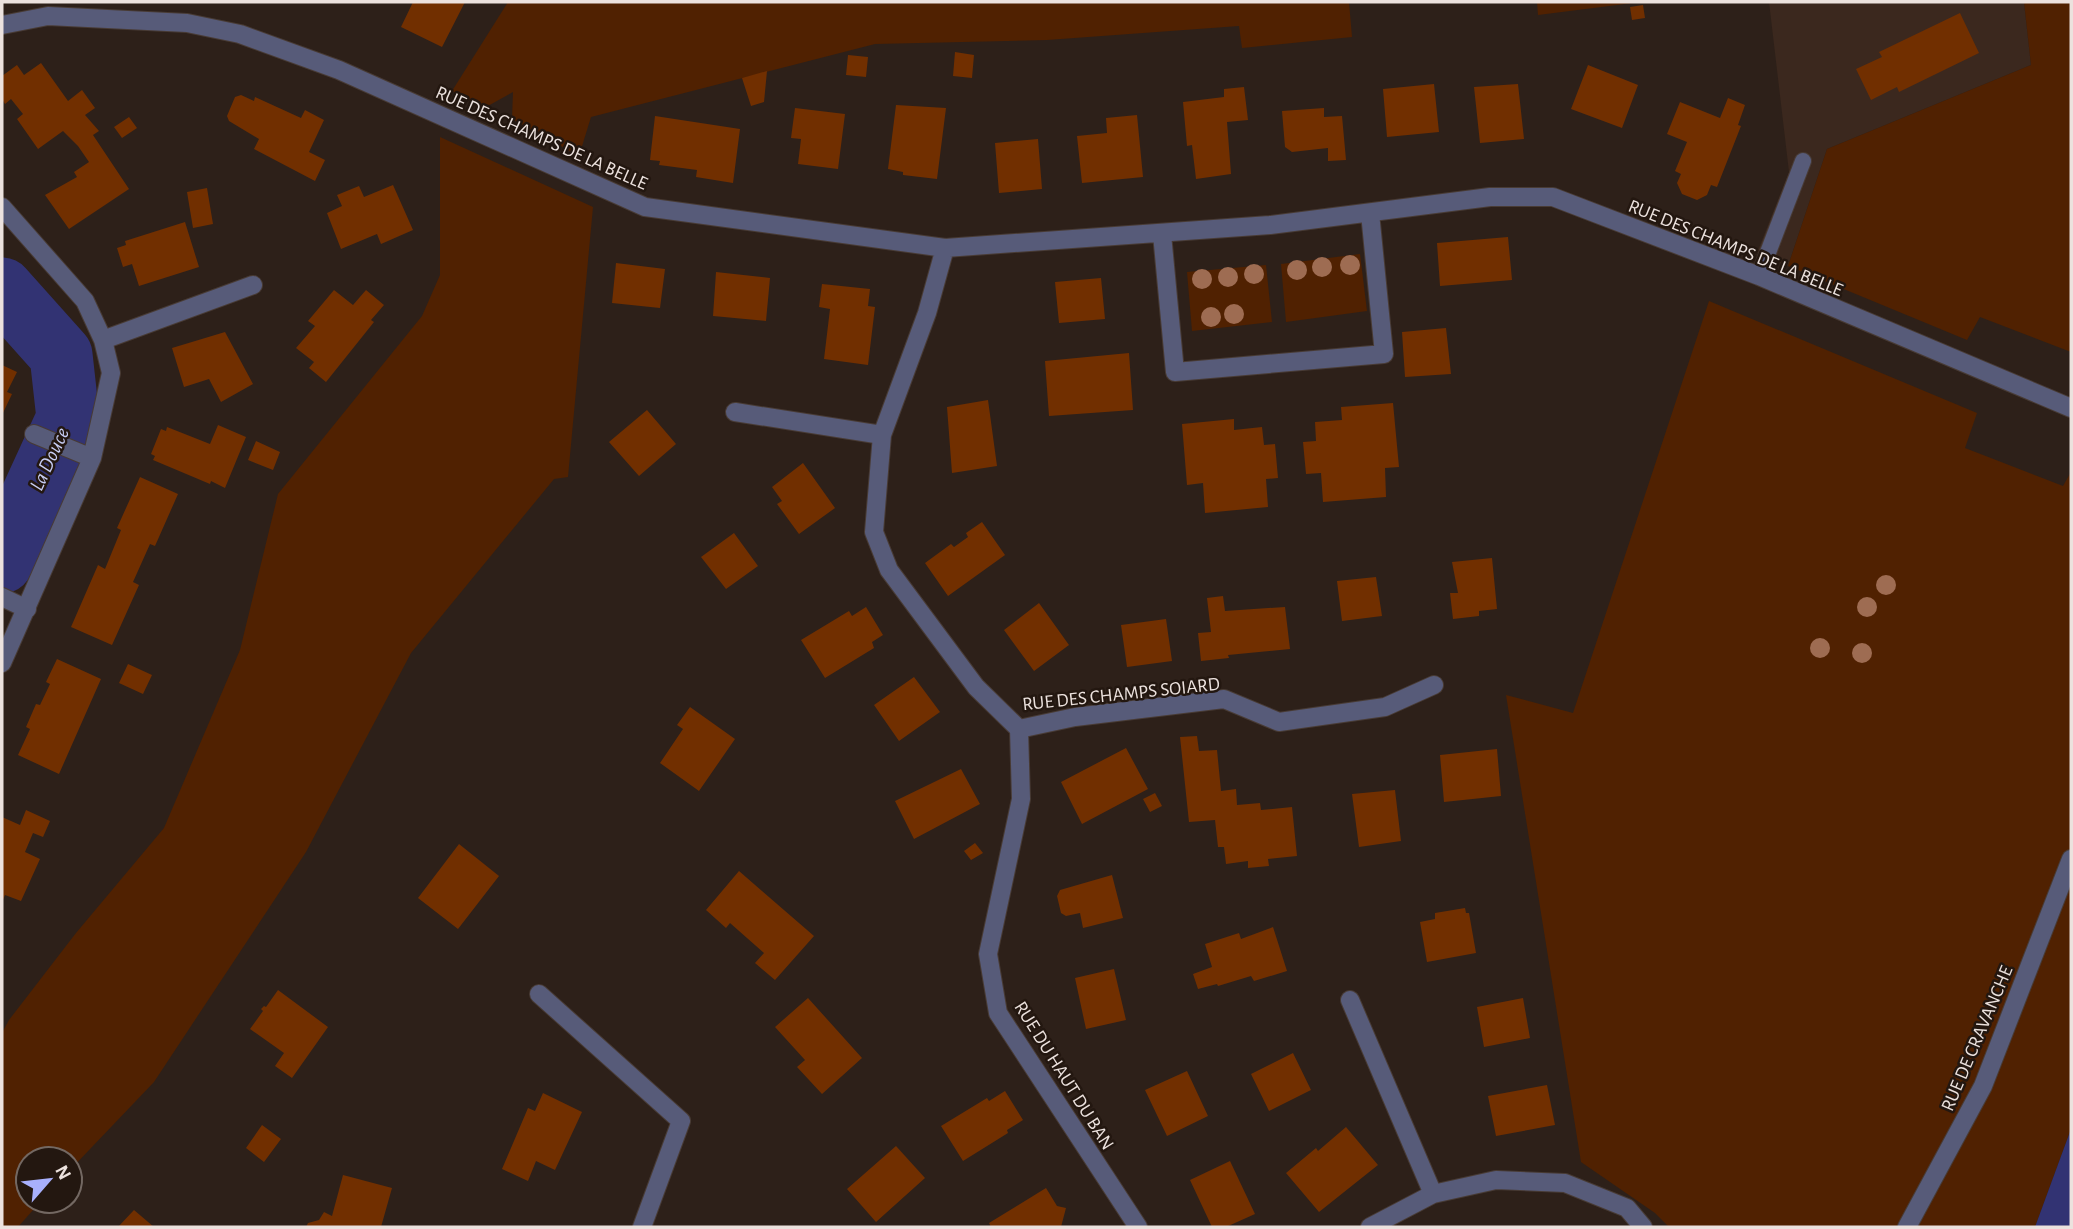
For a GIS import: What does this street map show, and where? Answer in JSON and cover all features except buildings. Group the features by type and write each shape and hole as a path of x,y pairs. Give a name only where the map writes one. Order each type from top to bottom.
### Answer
{"street":[{"name":"RUE DES CHAMPS DE LA BELLE","path":"2,25 48,16 187,23 240,34 340,70 645,206 946,247 1163,234 1370,213 1490,197 1553,197 1759,276 2071,408"},
{"path":"2,207 85,301 103,341 111,373 92,458 2,663"},
{"path":"1163,234 1175,372 1384,354 1370,213"},
{"name":"RUE DES CHAMPS SOIARD","path":"946,247 927,313 881,435 874,532 890,570 976,687 1019,729 1075,717 1224,699 1279,722 1385,707 1434,685"},
{"path":"103,341 253,285"},
{"path":"735,412 881,435"},
{"path":"34,434 92,458"},
{"path":"3,597 27,609"},
{"name":"RUE DU HAUT DU BAN","path":"1019,729 1021,799 988,954 998,1013 1138,1227"},
{"name":"RUE DE CRAVANCHE","path":"1907,1227 1983,1086 2071,859"},
{"path":"540,994 681,1122 642,1227"},
{"path":"1350,1000 1433,1195"},
{"path":"1370,1227 1433,1195 1496,1180 1565,1183 1627,1208 1643,1227"}],"lane":[{"path":"1759,276 1803,161"}],"shaded area":[{"path":"508,2 1349,2 1352,37 1242,48 1239,26 1047,40 875,44 591,117 579,156 512,119 513,92 486,107 452,91"},
{"path":"1537,2 1641,2 1538,15"},
{"path":"1769,2 2024,2 2031,65 1827,149 1788,266 1757,253 1789,172"},
{"path":"2024,2 2071,2 2071,352 1980,317 1967,340 1788,266 1827,149 2031,65"},
{"path":"440,137 593,207 568,477 554,479 411,653 306,852 154,1082 84,1155 84,1145 14,1145 14,1215 29,1215 18,1227 2,1227 2,1033 9,1020 76,933 164,828 240,650 278,494 422,316 440,275"},
{"path":"1360,254 1367,311 1286,322 1281,264"},
{"path":"1266,265 1272,322 1192,331 1187,272"},
{"path":"1709,301 1977,413 1965,448 2063,486 2071,472 2071,1129 2035,1227 1669,1227 1655,1213 1581,1162 1506,695 1573,713"},
{"path":"2071,1129 2071,1227 2035,1227"}],"waterway":[{"name":"La Douce","path":"2,289 61,355 68,418 2,562"}]}
